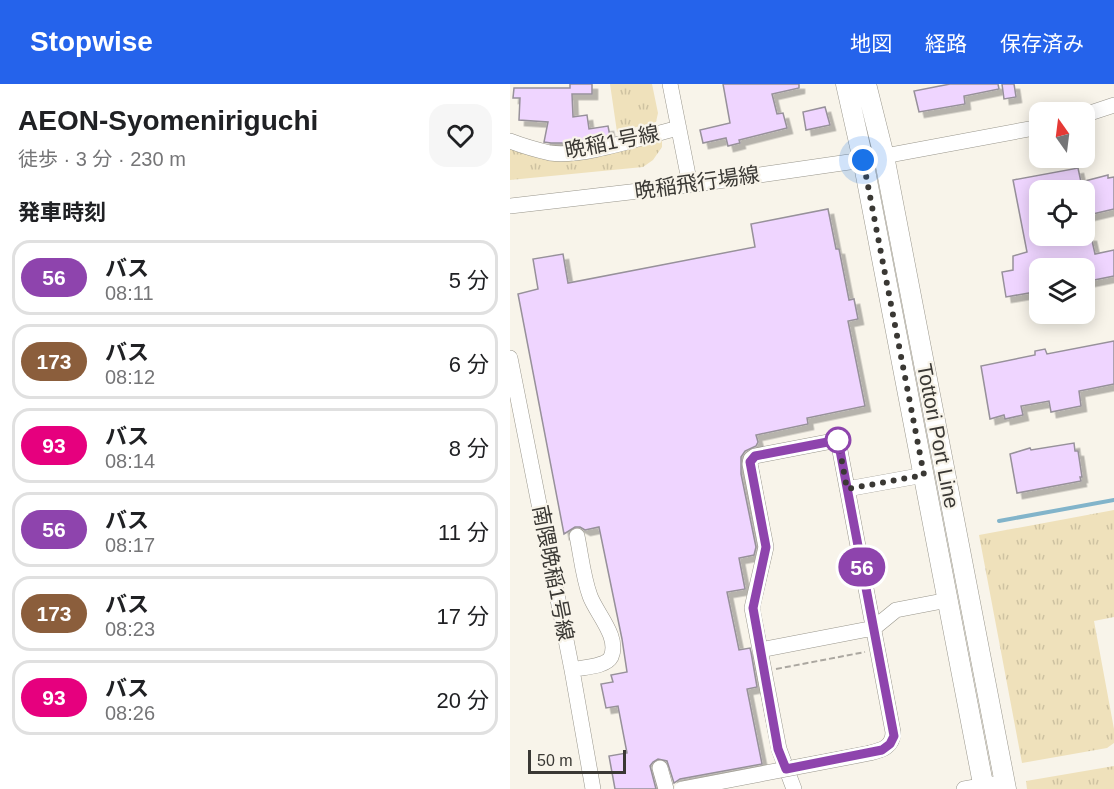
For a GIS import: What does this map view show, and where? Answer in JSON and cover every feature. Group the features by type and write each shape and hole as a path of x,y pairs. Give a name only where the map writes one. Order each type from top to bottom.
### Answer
{"main road":[{"name":"Tottori Port Line","path":"846,84 863,160 983,787"},
{"name":"Tottori Port Line","path":"866,84 884,156 1005,785"}],"street":[{"path":"670,84 690,185"},
{"path":"1095,111 1114,105"},
{"name":"晩稲1号線","path":"510,141 552,153 574,152 679,128"},
{"name":"晩稲飛行場線","path":"510,206 690,185 863,160 1029,129"},
{"name":"南隈晩稲1号線","path":"510,357 572,670 593,789"},
{"path":"682,789 870,753 886,747 894,736 838,440 757,455 751,459 750,464 766,547 753,608 778,749 794,789"},
{"path":"847,489 924,475"},
{"path":"572,670 607,662 612,656 608,629 590,597 577,536"},
{"path":"760,650 874,628 896,610 948,600"},
{"path":"964,789 1005,785"}],"path":[{"path":"764,671 878,649"}],"green space":[{"path":"610,84 652,84 658,113 656,122 617,132"},
{"path":"662,140 662,147 653,160 643,167 510,180 510,147 551,158"},
{"path":"1114,510 1114,617 1094,621 1114,729 1114,743 1107,748 1022,763 979,535"},
{"path":"1114,766 1114,789 1027,789 1026,781"}],"building":[{"path":"570,84 592,84 592,94 572,94 573,117 587,115 589,129 608,126 610,136 578,143 544,142 548,122 519,120 520,98 513,98 514,88 570,88"},
{"path":"723,84 799,84 799,88 772,94 777,114 783,113 787,128 739,140 740,143 728,146 726,138 703,143 700,130 730,123"},
{"path":"950,84 998,84 999,89 964,96 965,104 919,112 914,91"},
{"path":"1002,84 1014,84 1016,97 1004,99"},
{"path":"825,107 830,125 806,130 803,112"},
{"path":"1078,168 1081,180 1029,180 1029,246 1093,246 1095,254 1114,250 1114,276 1095,280 1095,258 1029,258 1029,293 1006,297 1002,272 1013,270 1013,256 1027,252 1013,180"},
{"path":"1108,175 1108,178 1114,177 1114,209 1095,213 1095,180 1089,180"},
{"path":"828,209 849,300 854,299 858,319 848,321 865,406 807,418 808,424 756,435 758,442 756,446 745,451 741,457 741,474 756,547 754,555 739,558 745,589 727,592 739,650 750,648 751,652 757,687 747,689 762,764 680,779 674,783 667,761 658,759 650,766 656,789 615,789 609,756 627,753 618,706 606,708 601,684 613,682 611,675 627,672 622,639 599,527 585,530 575,527 564,534 518,294 538,289 533,259 563,254 568,283 755,247 751,224"},
{"path":"1114,341 1114,384 1079,391 1081,406 1051,412 1049,401 1021,406 1023,415 1005,419 1004,415 990,419 981,366 1035,355 1035,351 1045,349 1047,354"},
{"path":"1074,443 1075,451 1078,451 1081,481 1017,493 1010,454 1030,448 1031,450"}],"waterway":[{"path":"999,521 1114,500"}],"bus line":[{"name":"56","path":"838,440 894,736 890,744 882,750 786,769 778,749 753,608 766,547 750,462 755,456 838,440"}],"route":[{"path":"838,440 847,489 924,475 863,160"}]}
